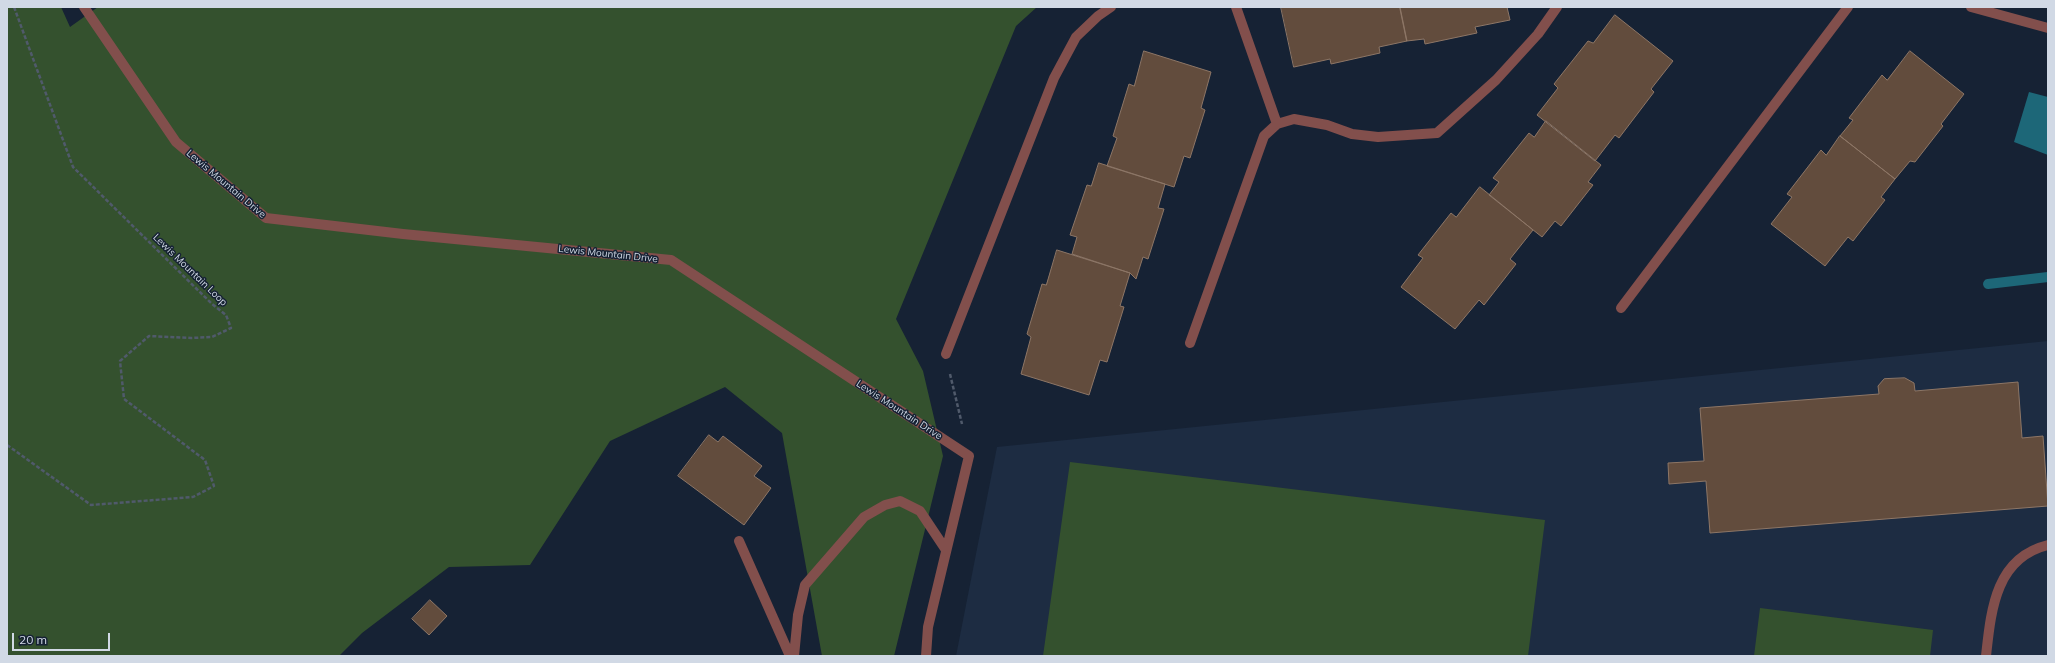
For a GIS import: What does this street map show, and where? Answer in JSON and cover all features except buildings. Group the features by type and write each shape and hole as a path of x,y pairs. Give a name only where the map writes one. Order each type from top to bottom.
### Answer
{"street":[{"name":"Lewis Mountain Drive","path":"84,7 176,142 266,218 403,234 671,260 969,456"},
{"path":"946,354 1054,78 1076,37 1098,16 1111,7"},
{"path":"1236,7 1277,124"},
{"path":"1190,343 1264,136 1277,124 1294,119 1328,126 1352,134 1378,137 1437,133 1496,80 1538,34 1557,7"},
{"path":"1621,308 1848,7"},
{"path":"1971,7 1991,10 2048,28"},
{"path":"926,656 928,627 969,456"},
{"path":"794,656 798,615 805,585 864,517 885,505 900,501 920,511 946,550"},
{"path":"739,541 790,656"},
{"path":"1986,656 1992,607 2004,575 2021,557 2040,547 2048,545"}],"path":[{"name":"Lewis Mountain Loop","path":"7,445 91,505 193,497 214,486 205,460 124,400 120,361 149,336 191,338 212,337 230,328 226,315 212,304 73,167 14,7"},
{"path":"946,354 969,456"}],"shaded area":[{"path":"2029,92 2048,97 2048,155 2014,142"},
{"path":"2048,341 2048,656 956,656 997,447"}],"green space":[{"path":"7,7 61,7 70,27 98,7 1037,7 1016,26 896,319 923,371 943,456 894,656 822,656 782,433 725,387 610,441 530,565 449,567 362,633 339,656 7,656"},
{"path":"1070,462 1545,520 1528,656 1043,656"},
{"path":"1760,608 1933,630 1930,656 1754,656"}],"waterway":[{"path":"1988,284 2048,277"}]}
